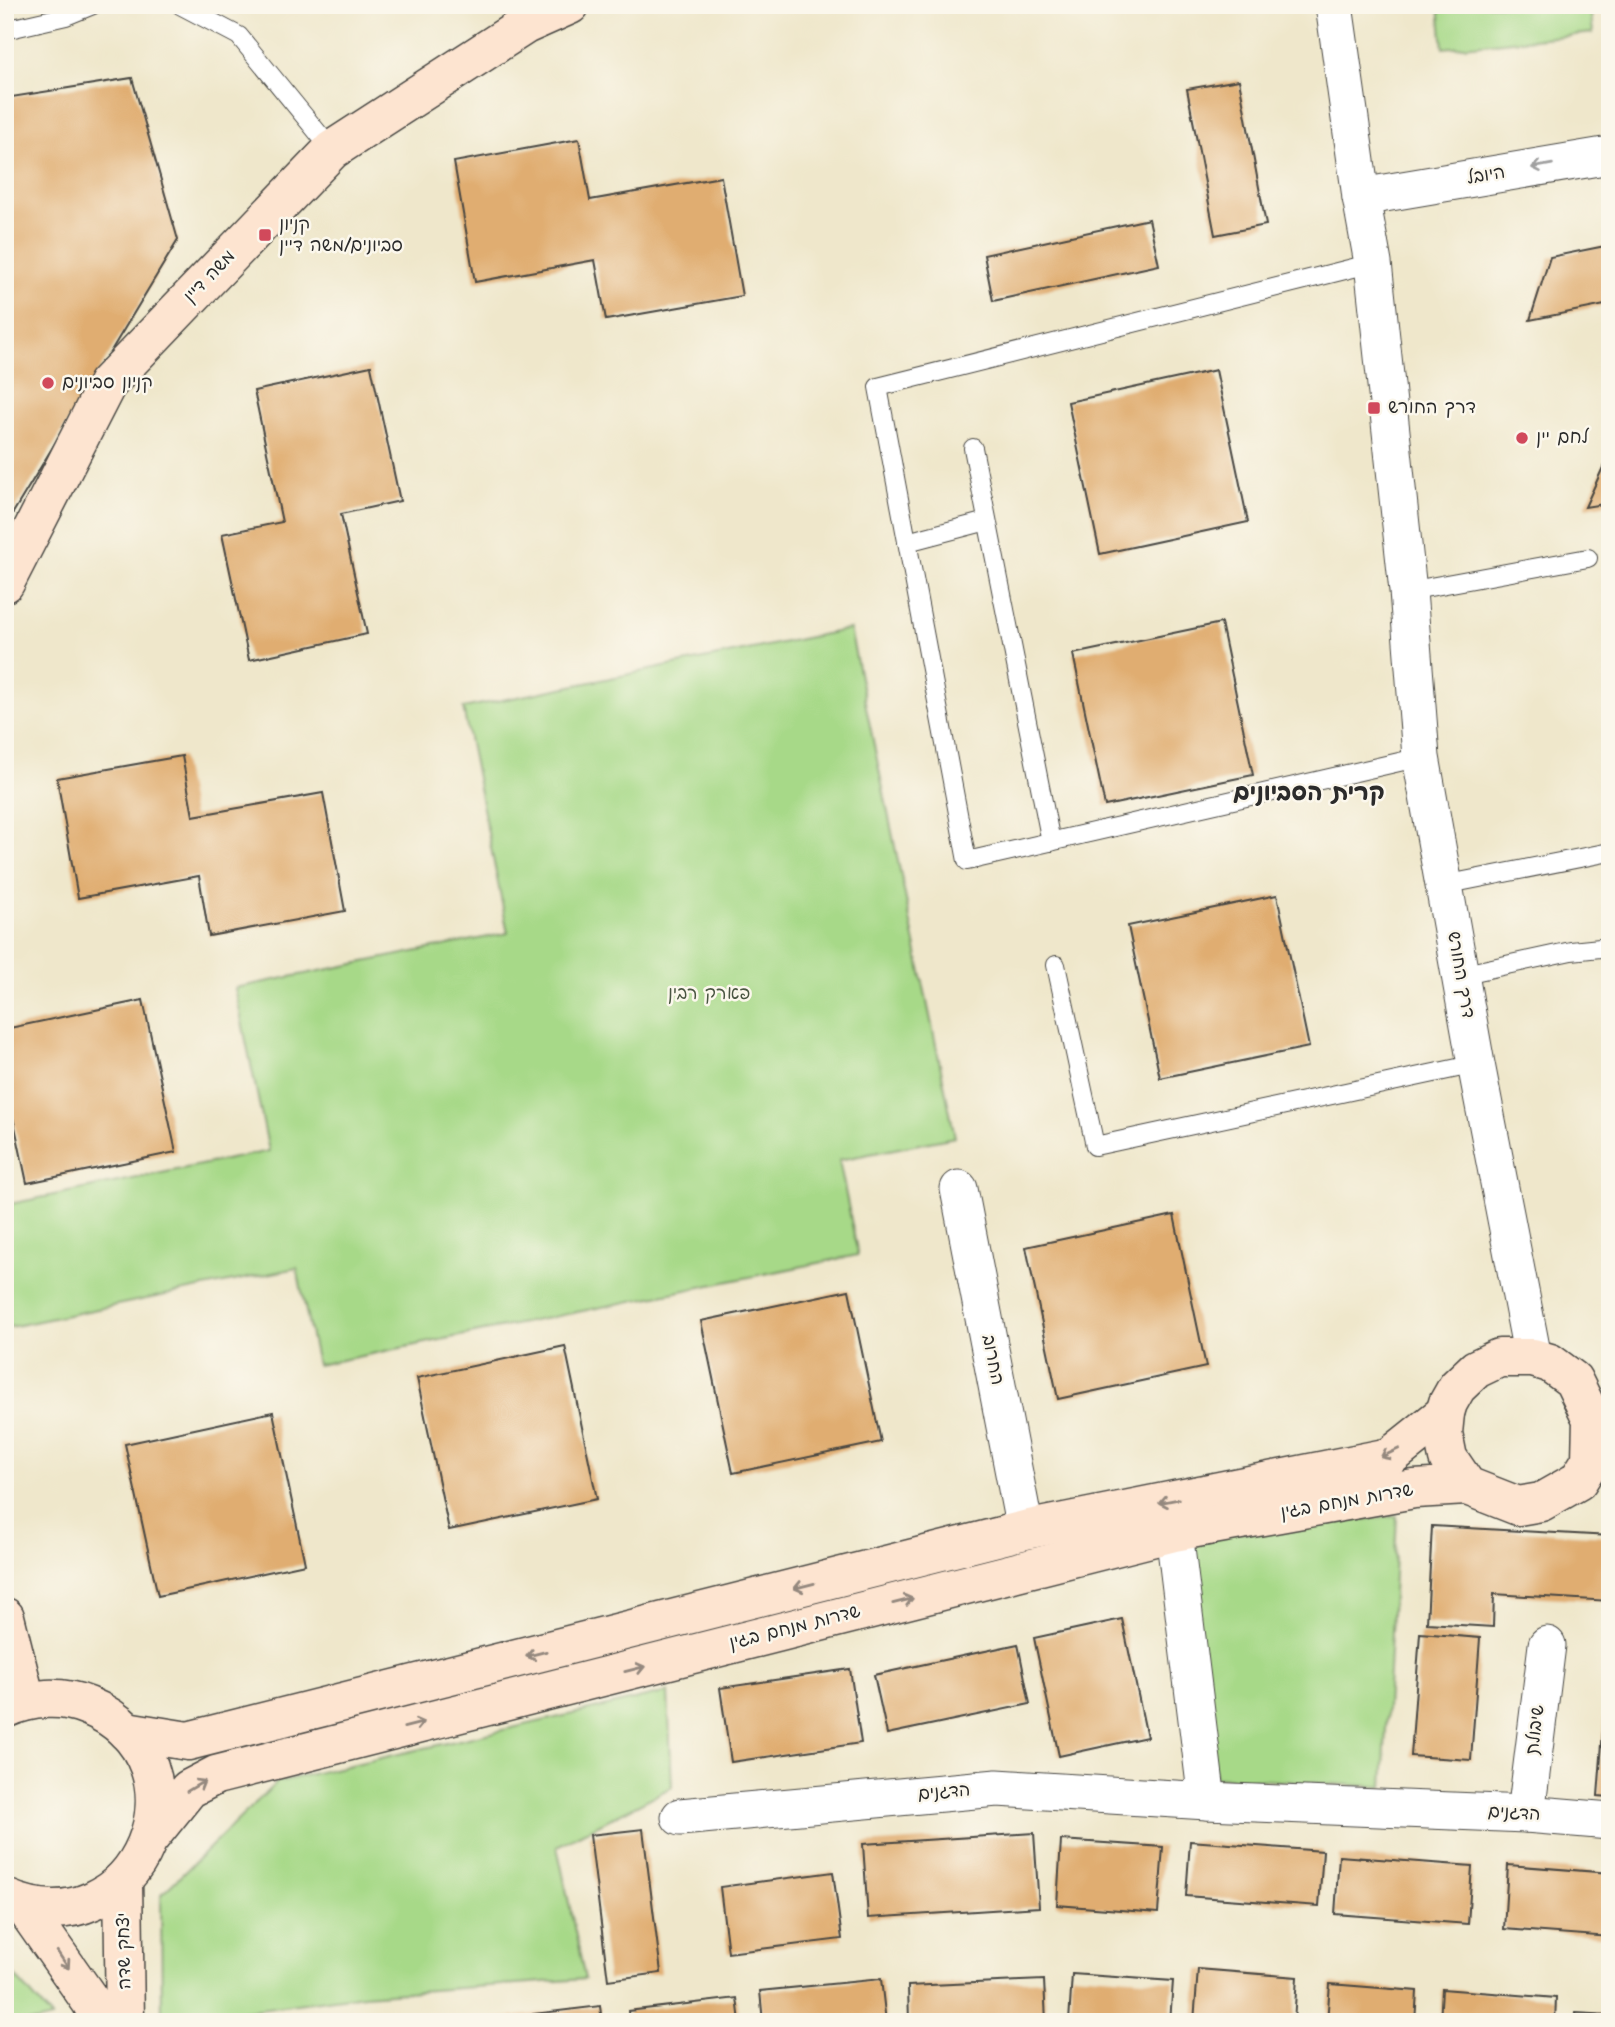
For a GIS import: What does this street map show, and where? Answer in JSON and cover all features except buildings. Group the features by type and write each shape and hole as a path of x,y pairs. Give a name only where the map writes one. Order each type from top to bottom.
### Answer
{"street":[{"name":"משה דיין","path":"5,583 107,384 332,150 525,25 570,5"},
{"name":"דרך החורש","path":"1334,5 1373,263 1408,591 1421,757 1476,1064 1533,1358"},
{"name":"היובל","path":"1361,197 1610,155"},
{"name":"החרוב","path":"959,1189 1025,1530"},
{"path":"1499,1358 1533,1358 1550,1363 1596,1397 1592,1419 1600,1460 1577,1481 1541,1502 1518,1506 1467,1486 1448,1458 1443,1433 1445,1413 1457,1387 1476,1369 1499,1358"},
{"name":"שדרות מנחם בגין","path":"126,1731 188,1741 1025,1530 1390,1457 1445,1413"},
{"name":"שדרות מנחם בגין","path":"150,1836 189,1788 216,1775 1174,1532 1415,1489 1467,1486"},
{"path":"1174,1532 1208,1801"},
{"path":"5,1617 16,1705 44,1699 64,1699 81,1703 111,1718 138,1745 149,1767 155,1802 150,1836 144,1852 123,1880 97,1898 77,1906 43,1909 14,1901"},
{"name":"שיבולת","path":"1526,1814 1547,1645"},
{"name":"הדגנים","path":"680,1817 997,1788 1208,1801 1526,1814 1610,1821"},
{"name":"יצחק שדה","path":"123,1880 125,2022"},
{"path":"14,1901 91,2002 101,2022"}],"lane":[{"path":"5,30 66,16 93,5"},
{"path":"180,5 239,36 332,150"},
{"path":"1373,263 878,387 967,861 1421,757"},
{"path":"973,448 1051,842"},
{"path":"907,542 987,521"},
{"path":"1408,591 1588,558"},
{"path":"1444,885 1610,852"},
{"path":"1460,975 1571,951 1610,947"},
{"path":"1056,965 1095,1146 1476,1064"}],"green space":[{"path":"1439,5 1590,5 1593,33 1443,48"},
{"name":"פארק רבין","path":"850,629 955,1137 839,1160 858,1255 317,1365 297,1268 5,1328 5,1205 269,1151 235,988 508,933 463,708"},
{"path":"1397,1516 1383,1787 1215,1777 1185,1538"},
{"path":"668,1692 672,1787 557,1846 585,1979 364,1995 162,2022 161,1895 277,1782"},
{"path":"5,1965 52,2018 36,2022 5,2022"}],"place":[{"name":"קניון סביונים/משה דיין","path":"265,235"},
{"name":"קניון סביונים","path":"48,383"},
{"name":"דרך החורש","path":"1374,408"},
{"name":"לחם יין","path":"1522,438"}],"district":[{"name":"קרית הסביונים","path":"1309,793"}]}
